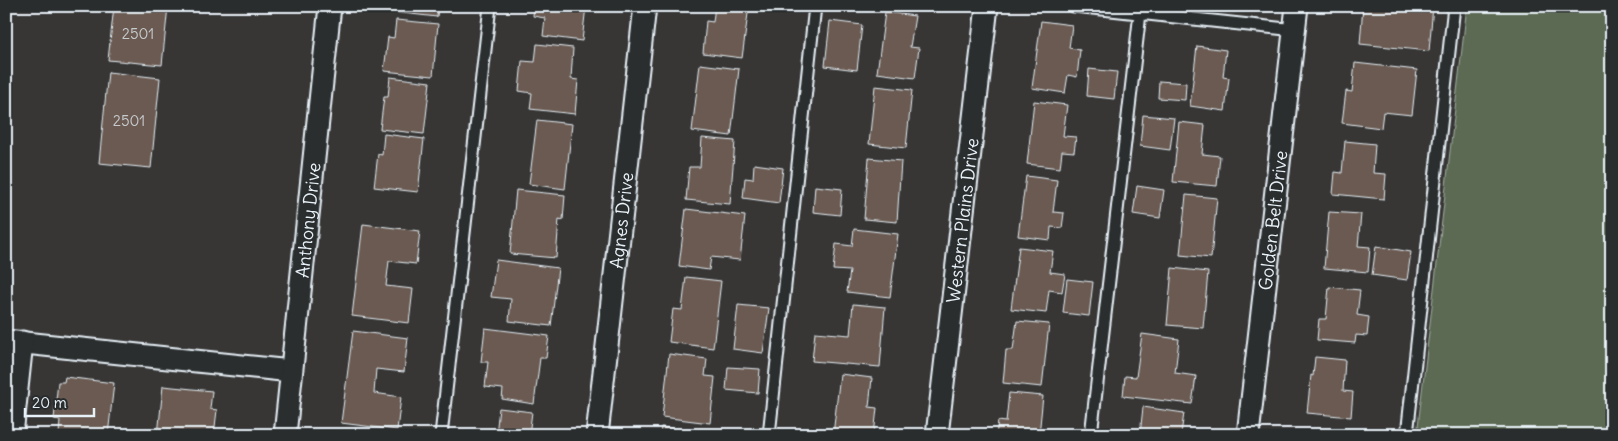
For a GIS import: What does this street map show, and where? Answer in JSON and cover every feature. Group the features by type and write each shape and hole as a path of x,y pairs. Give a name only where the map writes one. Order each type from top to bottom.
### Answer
{"street":[{"name":"Anthony Drive","path":"285,435 330,6"},
{"name":"Agnes Drive","path":"597,435 645,6"},
{"name":"Western Plains Drive","path":"938,435 987,6"},
{"name":"Golden Belt Drive","path":"1248,435 1297,6"},
{"path":"12,435 14,342 291,372"}],"lane":[{"path":"441,435 490,6"},
{"path":"769,435 815,6"},
{"path":"1074,6 1294,30"},
{"path":"1407,435 1454,6"},
{"path":"1091,435 1140,13"}],"green space":[{"path":"1467,6 1612,6 1612,435 1417,435"}],"building":[{"path":"6,6 9,6 6,37"},
{"path":"114,6 168,6 162,65 108,60"},
{"path":"393,6 438,6 437,17 393,12"},
{"path":"534,6 586,6 582,41 543,36 545,18 533,16"},
{"path":"715,6 749,6 742,58 703,53 706,21 713,22"},
{"path":"1363,6 1433,6 1429,51 1360,44"},
{"path":"885,12 915,16 910,47 919,48 915,78 877,73"},
{"path":"396,20 438,24 433,76 384,71 388,37 394,38"},
{"path":"830,21 862,25 857,70 825,66"},
{"path":"1041,21 1072,25 1069,48 1080,50 1077,77 1068,75 1065,93 1032,88"},
{"path":"537,44 573,48 571,79 578,80 575,114 530,109 532,93 519,91 522,61 535,62"},
{"path":"1197,46 1226,50 1223,77 1229,78 1225,111 1190,106"},
{"path":"1355,63 1417,70 1412,115 1383,112 1381,128 1342,123 1346,91 1352,92"},
{"path":"700,64 739,69 731,136 692,131"},
{"path":"1089,69 1117,72 1114,99 1087,96"},
{"path":"108,72 160,78 151,168 99,163"},
{"path":"390,77 430,82 424,134 380,129 384,97 388,97"},
{"path":"1159,81 1186,83 1185,100 1158,98"},
{"path":"875,86 912,90 906,148 869,144"},
{"path":"1034,101 1067,105 1063,136 1076,137 1074,152 1062,151 1060,168 1027,164"},
{"path":"1143,115 1174,118 1170,150 1140,146"},
{"path":"537,120 572,124 565,189 529,184"},
{"path":"1179,122 1205,125 1202,154 1220,156 1217,186 1173,182"},
{"path":"384,134 424,139 418,192 374,187 378,154 382,155"},
{"path":"702,138 735,141 730,204 686,200 689,167 700,167"},
{"path":"1345,141 1375,144 1373,173 1386,174 1384,199 1333,194 1335,172 1342,173"},
{"path":"869,158 901,161 897,222 864,219"},
{"path":"754,164 783,168 779,203 743,198 745,178 753,179"},
{"path":"1026,176 1057,180 1053,212 1064,213 1062,228 1051,227 1050,240 1018,236"},
{"path":"815,186 842,189 840,215 813,212"},
{"path":"1137,186 1164,190 1160,218 1133,214"},
{"path":"516,190 565,195 563,220 559,219 556,258 510,254"},
{"path":"1186,195 1217,198 1211,258 1180,255"},
{"path":"686,209 745,216 740,260 711,257 709,270 679,266"},
{"path":"1329,212 1361,214 1358,246 1370,247 1368,272 1324,268"},
{"path":"363,224 420,231 416,264 389,261 386,286 413,289 409,323 352,316"},
{"path":"854,229 898,234 890,297 847,292 850,271 833,270 836,244 852,246"},
{"path":"1376,246 1411,252 1407,280 1372,275"},
{"path":"1019,247 1053,251 1050,272 1065,274 1062,292 1049,290 1046,313 1011,309"},
{"path":"496,260 558,268 551,326 509,321 511,299 491,297"},
{"path":"1172,268 1208,272 1203,328 1167,325"},
{"path":"686,277 721,281 713,348 669,342 673,309 682,310"},
{"path":"1067,279 1093,282 1089,316 1063,313"},
{"path":"1329,287 1360,290 1357,315 1369,317 1367,336 1356,335 1355,343 1317,340 1319,319 1326,319"},
{"path":"853,304 885,307 880,367 812,361 815,332 850,335"},
{"path":"738,305 769,308 763,353 733,349"},
{"path":"1017,321 1049,324 1042,387 1003,383 1006,350 1013,350"},
{"path":"485,328 549,336 546,358 540,358 534,404 502,399 503,389 485,387 488,362 481,362"},
{"path":"353,331 408,338 404,372 376,369 374,393 401,397 397,430 341,423"},
{"path":"1142,334 1179,339 1175,373 1196,376 1192,404 1123,396 1125,376 1136,377"},
{"path":"669,354 707,359 705,376 715,377 710,423 662,417"},
{"path":"1315,357 1345,360 1343,391 1353,392 1351,417 1307,413"},
{"path":"728,367 760,369 758,393 726,390"},
{"path":"840,374 872,378 869,407 877,408 874,435 833,435"},
{"path":"65,377 114,383 108,435 59,435 60,420 54,419 58,382 64,382"},
{"path":"163,386 212,391 210,409 217,410 214,435 158,435"},
{"path":"1009,393 1043,396 1039,435 996,435 998,421 1006,422"},
{"path":"1143,407 1184,413 1181,434 1188,435 1140,435"},
{"path":"499,408 532,412 529,435 496,435"},
{"path":"661,427 701,432 701,435 660,435"},
{"path":"1308,431 1338,435 1307,435"}]}
